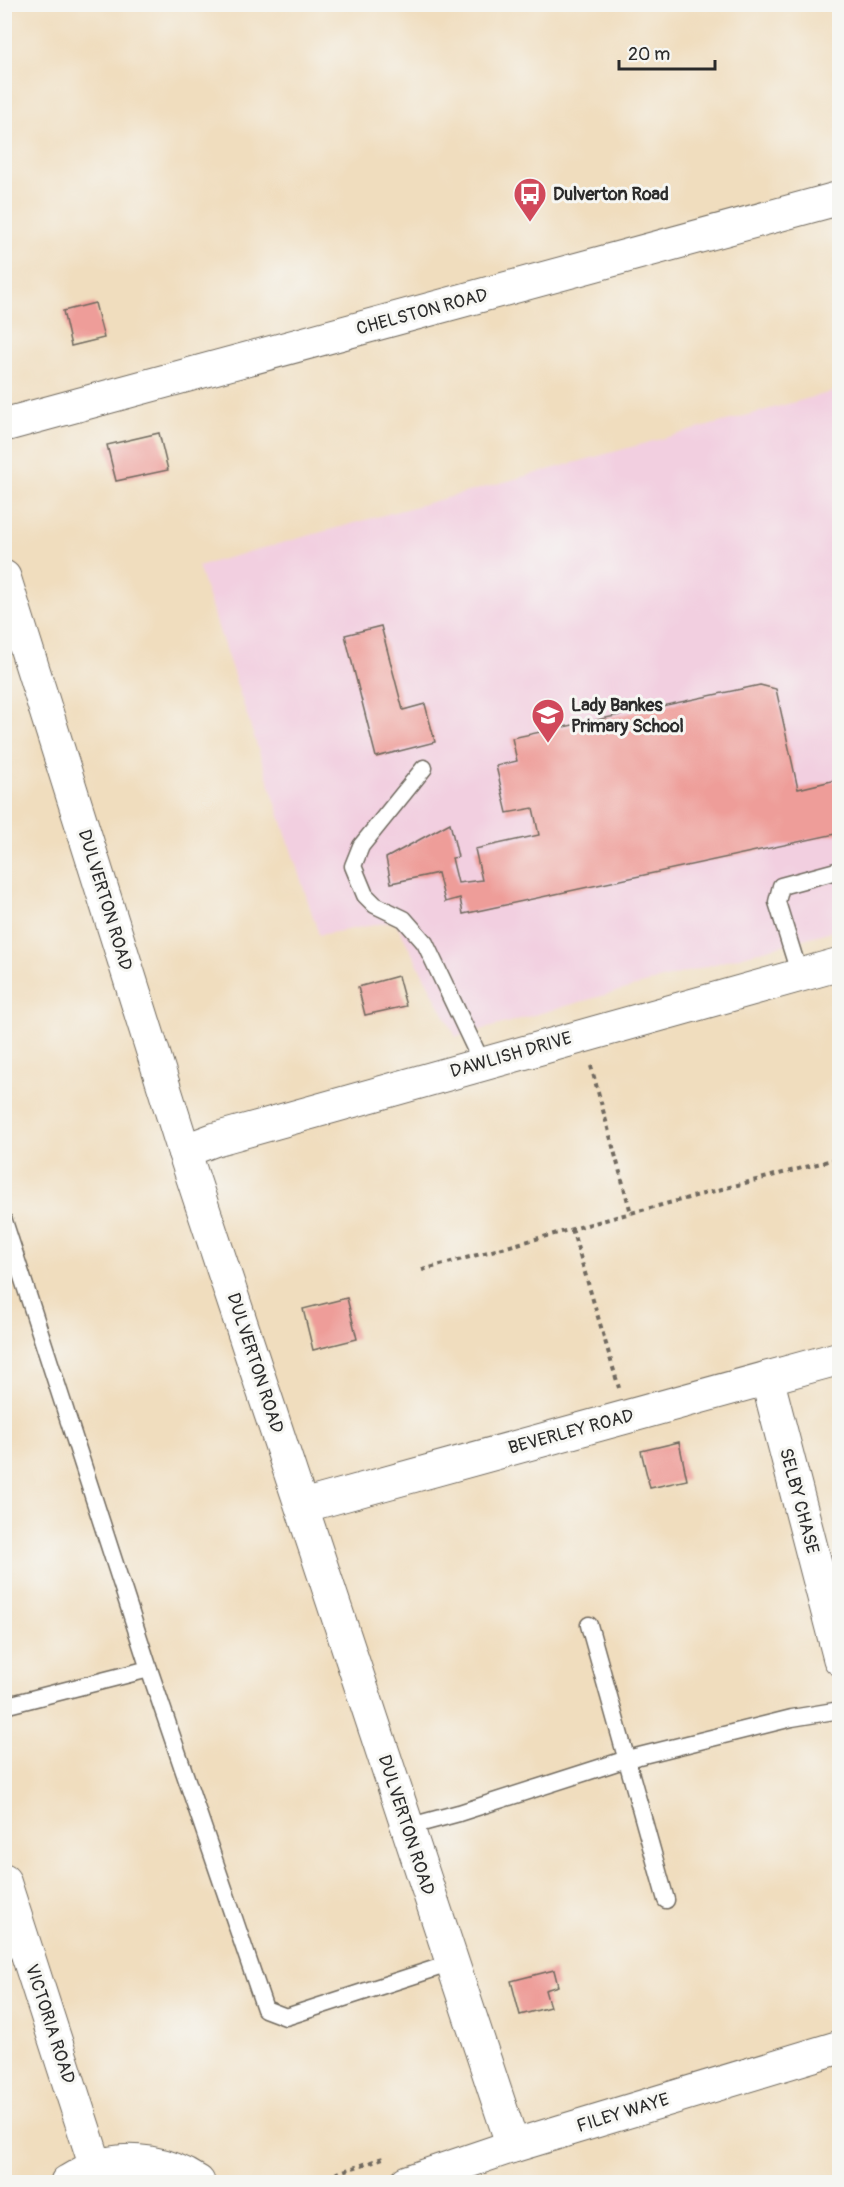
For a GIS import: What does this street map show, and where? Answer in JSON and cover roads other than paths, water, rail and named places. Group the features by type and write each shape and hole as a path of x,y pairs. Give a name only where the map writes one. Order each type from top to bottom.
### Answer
{"street":[{"name":"CHELSTON ROAD","path":"4,425 840,198"},
{"name":"DULVERTON ROAD","path":"7,594 184,1151 513,2146"},
{"name":"DAWLISH DRIVE","path":"184,1151 216,1139 482,1063 840,964"},
{"name":"BEVERLEY ROAD","path":"303,1506 840,1358"},
{"name":"SELBY CHASE","path":"767,1378 840,1659"},
{"name":"VICTORIA ROAD","path":"4,1881 96,2167"},
{"name":"FILEY WAYE","path":"415,2181 513,2146 840,2047"},
{"path":"67,2182 96,2167 130,2161 165,2166 198,2182"}],"lane":[{"path":"424,768 361,846 353,866 365,895 375,905 404,919 424,943 482,1063"},
{"path":"800,976 777,902 781,886 840,870"},
{"path":"4,1221 149,1669 265,2010 286,2017 452,1963"},
{"path":"588,1624 666,1900"},
{"path":"4,1706 149,1669"},
{"path":"407,1827 459,1813 627,1759 792,1718 840,1710"}],"place":[{"name":"Dulverton Road","path":"530,223"},
{"name":"Lady Bankes Primary School","path":"548,744"}]}
